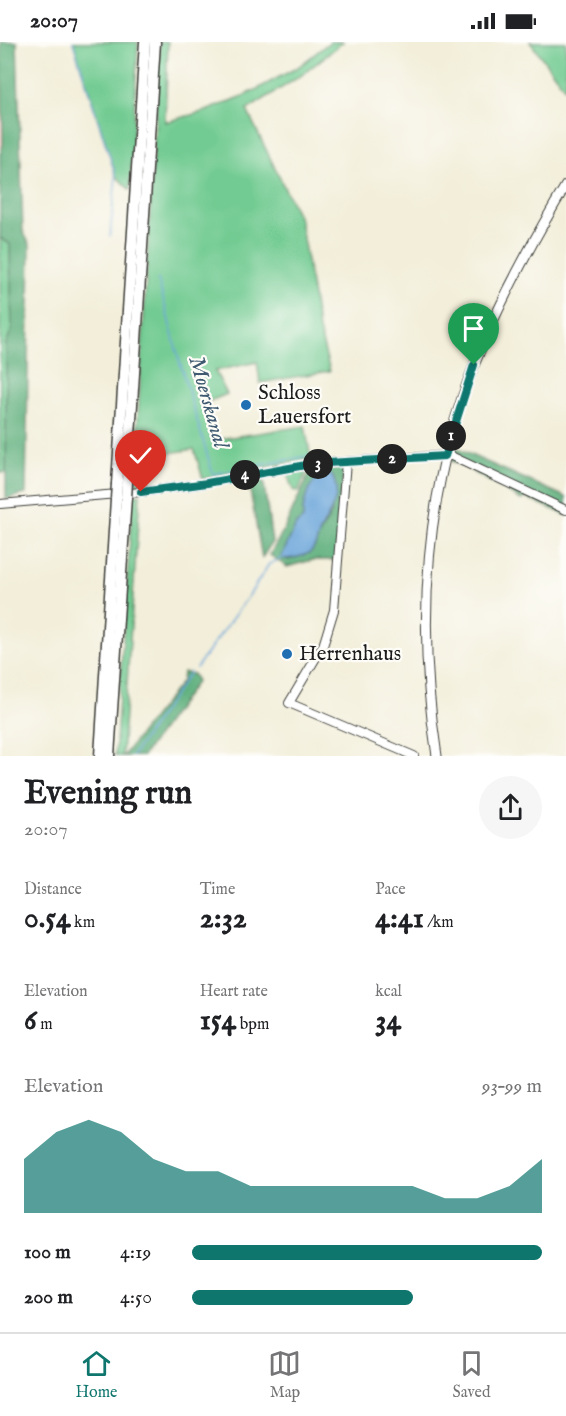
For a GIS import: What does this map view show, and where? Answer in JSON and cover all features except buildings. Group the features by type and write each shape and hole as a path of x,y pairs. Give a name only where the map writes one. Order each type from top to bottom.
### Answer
{"highway":[{"path":"122,484 145,42"},
{"path":"100,756 154,42"},
{"path":"109,756 121,498"}],"main road":[{"path":"437,756 428,674 426,599 430,544 445,456 474,365 506,292 566,185"}],"street":[{"path":"0,504 141,492 207,483 311,464 445,456 452,457 566,510"},
{"path":"346,462 334,610 323,646 289,704 414,756"}],"shaded area":[{"path":"0,42 3,144 0,148"}],"green space":[{"path":"1,42 17,42 23,231 30,245 26,494 6,499 6,344 12,329 10,244 0,238 0,156 3,144"},
{"path":"73,42 138,42 130,190 116,176"},
{"path":"160,42 168,42 165,122 206,111 248,94 298,67 330,42 343,42 302,75 247,110 300,220 318,326 330,371 260,383 257,362 215,371 227,394 205,403 212,440 305,426 311,459 203,479 194,449 146,454 143,486 134,486"},
{"path":"530,42 566,42 566,90"},
{"path":"0,238 10,244 12,329 6,344 6,473 0,472"},
{"path":"455,448 566,497 566,515 527,498 521,500 462,465 451,461"},
{"path":"314,466 344,466 336,560 312,560 287,567 270,555","holes":["317,478 332,512 309,553 289,560 281,558 296,525 303,519 305,502"]},
{"path":"303,468 307,471 298,492 293,490 288,477 289,471"},
{"path":"263,477 272,542 262,558 248,479"},
{"path":"140,494 122,756 115,756 133,495"},
{"path":"183,672 193,674 197,681 143,756 123,756 182,681"}],"water":[{"path":"321,473 331,474 335,482 336,497 315,546 309,553 302,556 281,558 296,525 303,519 305,500 310,488"}],"waterway":[{"name":"Moerskanal","path":"73,42 116,176 110,236"},
{"name":"Moerskanal","path":"158,279 213,474 308,456"},
{"name":"Moerskanal","path":"196,668 269,564 284,557"},
{"name":"Moerskanal","path":"132,756 190,672"}],"place":[{"name":"Schloss Lauersfort","path":"246,405"},
{"name":"Herrenhaus","path":"287,654"}],"route":[{"path":"141,492 207,483 311,464 445,456 474,365"}]}
